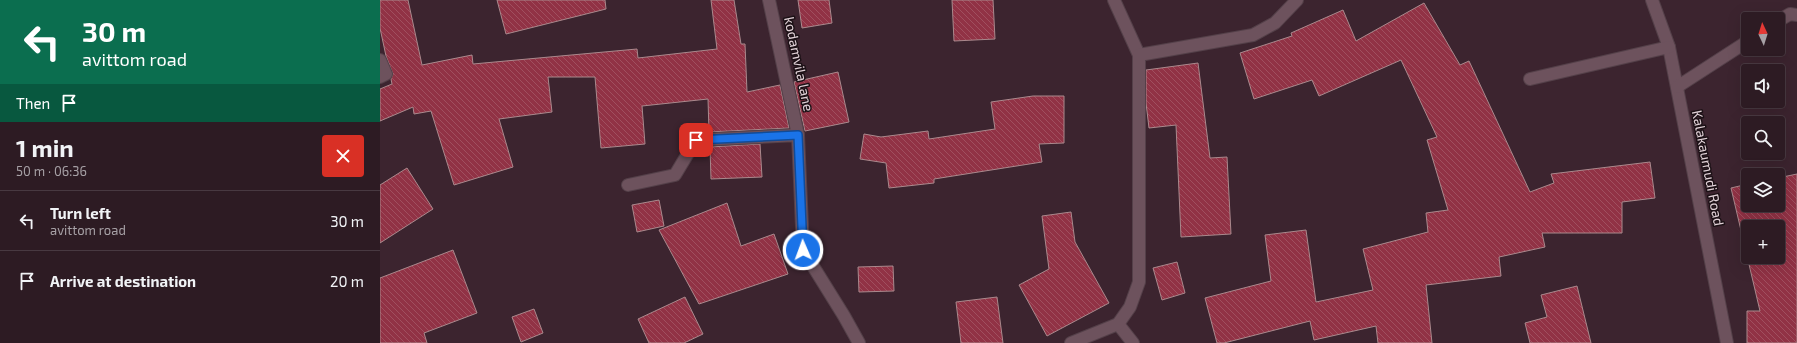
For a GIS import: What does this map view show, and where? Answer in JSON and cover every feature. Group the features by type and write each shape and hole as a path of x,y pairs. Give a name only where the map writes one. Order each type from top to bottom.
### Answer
{"street":[{"name":"kodamvila lane","path":"769,0 798,135 803,250 859,343"},
{"path":"1071,343 1118,324 1130,307 1139,282 1139,55 1114,0"},
{"path":"1139,55 1253,35 1276,23 1297,0"},
{"name":"Kalakaumudi Road","path":"1652,0 1669,47 1727,343"},
{"path":"1785,17 1790,14 1797,15"},
{"path":"1677,86 1741,45"},
{"path":"1530,79 1669,47"},
{"path":"380,60 386,74 380,77"},
{"path":"628,185 675,175 696,140 798,135"},
{"path":"1118,324 1133,343"}],"building":[{"path":"380,0 408,0 422,65 472,55 473,64 637,49 638,58 717,49 711,0 734,0 741,44 745,44 747,92 780,85 789,128 709,132 708,99 642,106 645,144 601,148 595,77 548,77 552,112 499,119 513,167 454,185 431,111 414,114 413,107 380,121 380,89 392,84 391,79 393,74 386,56 380,28"},
{"path":"497,0 605,0 606,9 506,34"},
{"path":"798,0 829,0 832,23 802,28"},
{"path":"952,0 993,0 995,39 954,41"},
{"path":"1424,3 1460,65 1469,61 1530,192 1554,183 1551,174 1650,162 1655,198 1622,202 1622,233 1542,233 1545,247 1499,257 1501,276 1426,285 1432,343 1378,343 1376,326 1314,340 1310,321 1224,343 1217,343 1205,298 1271,281 1265,235 1306,230 1316,302 1373,290 1363,249 1428,232 1426,213 1448,210 1427,140 1437,137 1401,60 1319,96 1312,80 1254,99 1240,53 1292,36 1291,33 1343,10 1356,41"},
{"path":"1198,63 1210,158 1227,157 1231,234 1181,237 1176,125 1149,128 1146,103 1146,70"},
{"path":"838,72 849,122 805,131 794,82"},
{"path":"1033,96 1064,96 1064,143 1039,144 1042,162 934,179 934,183 889,188 886,163 860,159 864,134 881,137 928,131 929,139 995,129 991,102"},
{"path":"760,144 762,177 711,179 710,147"},
{"path":"407,168 433,209 380,243 380,185"},
{"path":"1797,174 1797,343 1747,343 1747,311 1760,311 1749,264 1785,264 1785,220 1741,220 1741,230 1731,188 1741,186 1741,212 1785,212 1785,177"},
{"path":"659,200 664,226 637,232 632,205"},
{"path":"727,203 741,246 774,234 788,274 699,304 659,230"},
{"path":"1071,212 1075,242 1109,303 1047,336 1019,285 1049,269 1042,216"},
{"path":"453,250 477,313 424,333 427,343 380,343 380,278"},
{"path":"1177,262 1185,293 1162,300 1153,268"},
{"path":"893,266 894,291 859,292 858,267"},
{"path":"1577,286 1591,343 1530,343 1525,323 1547,317 1541,295"},
{"path":"685,297 703,334 684,343 649,343 638,319"},
{"path":"997,297 1003,343 961,343 956,302"},
{"path":"534,309 543,333 521,342 512,317"}],"route":[{"path":"696,140 798,135 803,250"}]}
